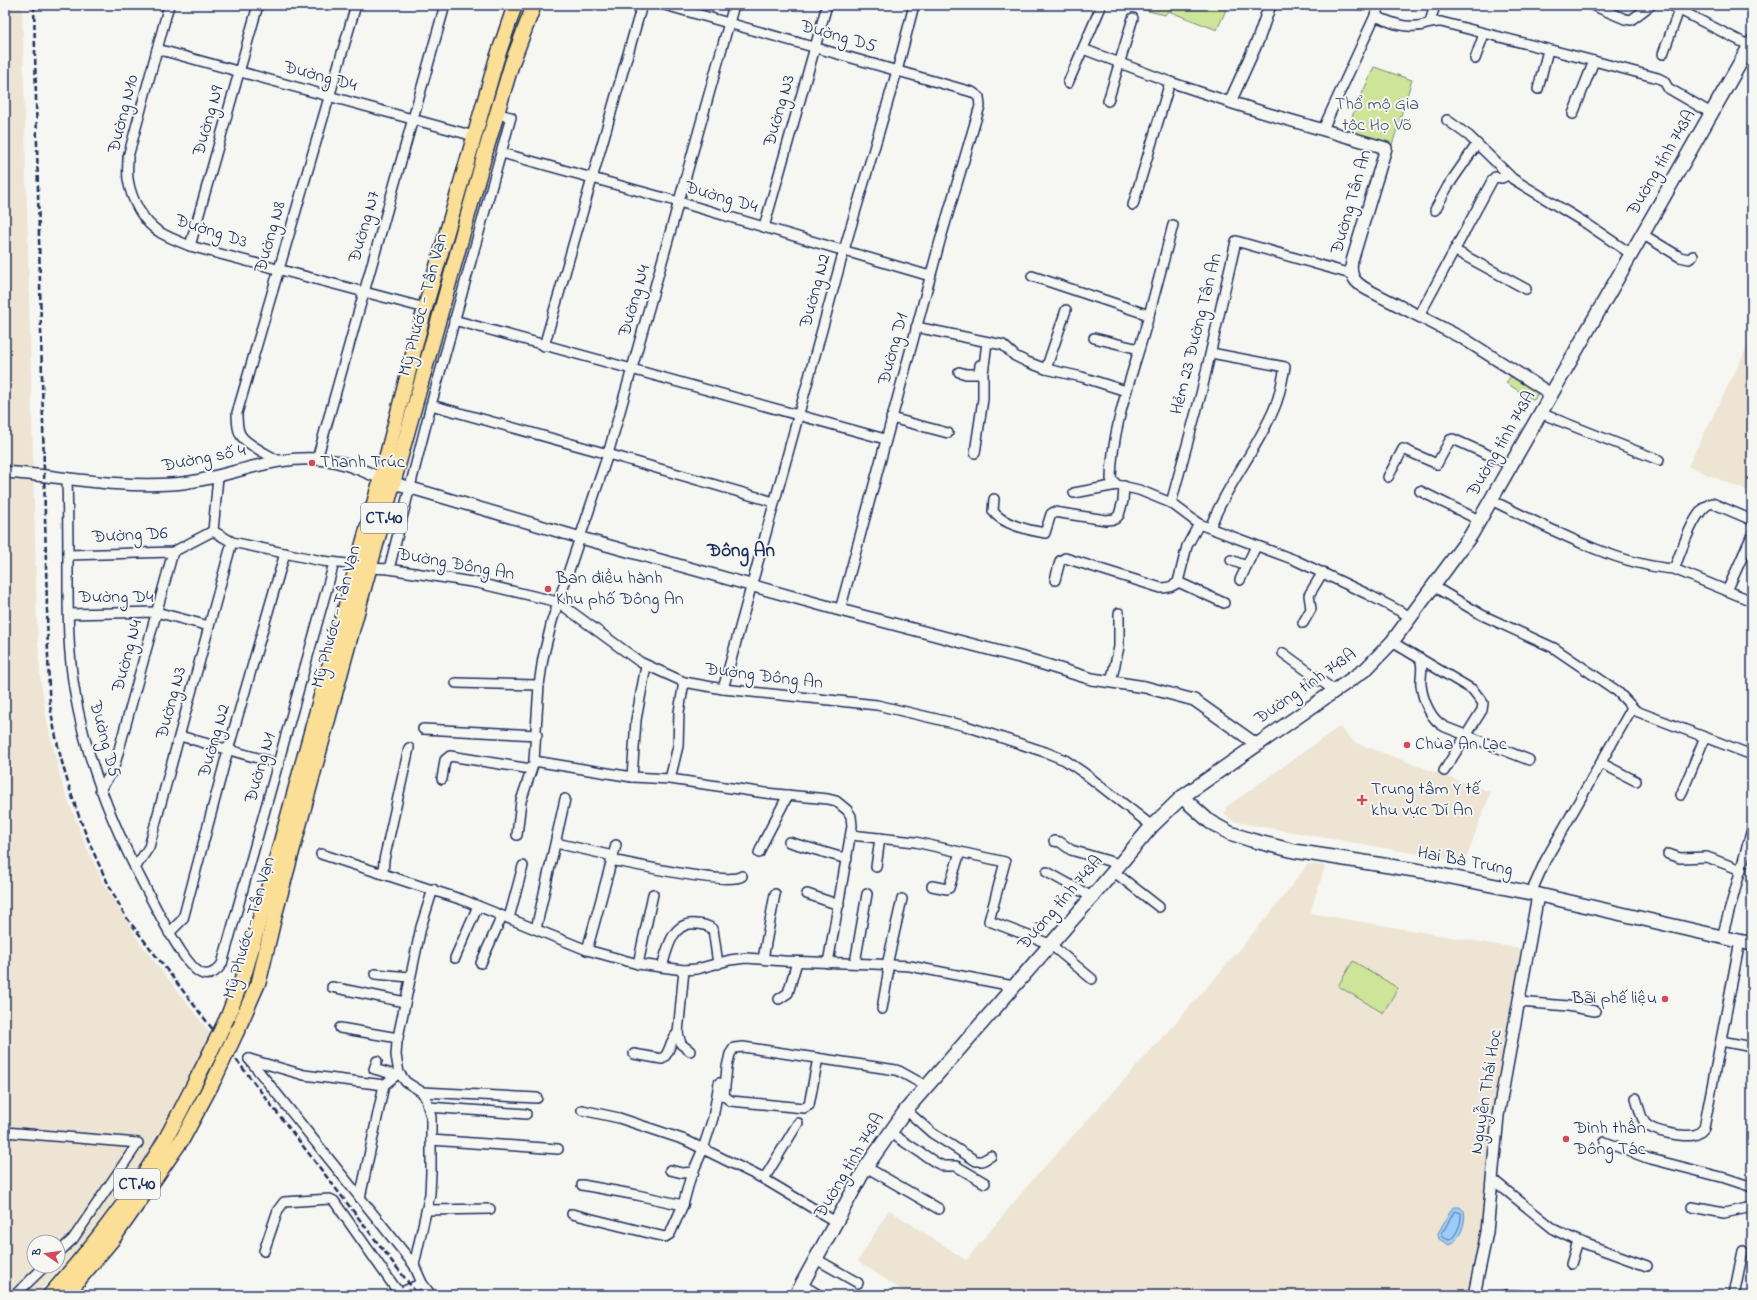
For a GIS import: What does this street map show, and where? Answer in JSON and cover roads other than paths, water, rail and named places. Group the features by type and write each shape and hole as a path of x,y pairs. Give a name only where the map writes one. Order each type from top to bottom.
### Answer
{"main road":[{"name":"Mỹ Phước - Tân Vạn","path":"66,1295 112,1240 183,1138 215,1078 259,981 363,566 381,478 425,308 496,61 515,5"},
{"name":"Mỹ Phước - Tân Vạn","path":"50,1295 102,1233 147,1170 206,1061 228,1016 246,969 315,724 363,566 394,483 512,63 534,5"},
{"name":"Đường tỉnh 743A","path":"799,1290 866,1167 889,1132 926,1086 1092,898 1152,826 1182,797 1256,744 1336,691 1366,669 1392,642 1464,545 1751,44"},
{"path":"381,478 394,483"},
{"name":"Hai Bà Trưng","path":"1182,797 1210,822 1230,833 1251,840 1294,851 1420,871 1534,894 1746,942"}],"street":[{"name":"Đường N10","path":"151,226 134,200 128,179 128,157 169,5"},
{"name":"Đường N9","path":"190,246 258,5"},
{"name":"Đường N8","path":"279,461 248,442 240,435 237,425 237,413 356,5"},
{"name":"Đường N7","path":"317,459 445,5"},
{"path":"544,346 642,5"},
{"name":"Đường D5","path":"664,5 972,92 979,97"},
{"name":"Đường N4","path":"517,835 521,801 532,765 537,735 539,685 543,658 552,621 608,454 734,5"},
{"name":"Đường N3","path":"764,227 827,5"},
{"name":"Đường N2","path":"723,689 844,250 897,71 914,5"},
{"path":"1083,49 1170,82 1230,102 1258,40 1270,5"},
{"path":"1323,129 1380,5"},
{"path":"1430,22 1435,5"},
{"path":"1592,5 1625,19 1631,20 1651,5"},
{"path":"1670,5 1751,44"},
{"path":"1068,83 1100,9"},
{"path":"1664,54 1679,10"},
{"path":"1375,16 1406,26 1417,26 1430,22 1440,22 1658,78 1664,81 1668,88 1711,113"},
{"path":"1108,101 1133,18"},
{"path":"1475,59 1484,34"},
{"name":"Đường D4","path":"157,49 474,136"},
{"path":"1538,89 1548,50"},
{"path":"1573,114 1594,61"},
{"path":"1133,205 1170,82"},
{"name":"Đường D1","path":"840,610 930,276 980,106 979,97"},
{"name":"Đường Tân An","path":"1230,102 1386,148 1356,246 1351,274 1355,281 1361,287 1469,342 1551,394"},
{"path":"388,569 431,404 511,117 497,114"},
{"path":"1447,120 1477,144 1508,175 1526,188 1587,224 1631,254"},
{"path":"1435,210 1448,186 1477,144"},
{"name":"Đường D4","path":"502,153 679,202 930,276"},
{"path":"1419,316 1493,179 1496,177 1502,178 1508,175"},
{"path":"994,499 993,511 997,516 1024,530 1046,533 1054,512 1106,520 1115,519 1120,515 1123,501 1120,486 1111,479 1111,466 1126,391 1174,225"},
{"name":"Đường D3","path":"151,226 161,233 190,246 425,308"},
{"path":"1642,234 1680,257 1690,259 1693,256"},
{"name":"Hẻm 23 Đường Tân An","path":"1171,503 1201,394 1236,241 1351,274"},
{"path":"1454,250 1526,289"},
{"path":"1032,276 1149,315"},
{"path":"1046,369 1066,310"},
{"path":"454,320 885,439"},
{"path":"916,328 1003,346 1015,356 1026,362 1126,391"},
{"path":"1094,338 1139,349"},
{"path":"959,372 966,374 979,374 985,342"},
{"path":"975,453 983,399 985,342"},
{"path":"1210,528 1217,509 1274,409 1285,367 1211,353"},
{"path":"431,404 774,502"},
{"path":"1540,413 1659,460"},
{"path":"891,418 948,433"},
{"path":"1388,477 1403,449 1437,464 1450,440 1453,438 1510,465"},
{"name":"Đường số 4","path":"5,472 117,484 149,485 172,484 218,477 279,461 317,459 350,465 381,478"},
{"path":"218,477 213,530 232,542 334,563 363,566"},
{"name":"Đường D5","path":"68,478 68,614 70,654 74,685 90,756 100,789 119,838 169,933 193,969 202,974 209,975"},
{"path":"394,483 581,538 1027,660 1092,680 1145,687 1194,700 1256,744"},
{"path":"1074,492 1120,486 1139,490 1171,503 1199,524 1323,572 1411,617"},
{"path":"1420,491 1479,520"},
{"path":"1491,500 1587,545 1610,554 1663,568 1674,569 1752,601"},
{"path":"1674,569 1697,515 1707,504 1712,503 1752,520"},
{"path":"1055,580 1060,561 1065,558 1161,588 1168,588 1178,582 1187,546 1199,524"},
{"name":"Đường D6","path":"68,555 173,552 213,530"},
{"path":"1727,591 1752,535"},
{"name":"Đường N3","path":"135,868 149,847 232,542"},
{"path":"1240,580 1256,546"},
{"name":"Đường N4","path":"100,789 111,774 115,764 173,552"},
{"name":"Đường N2","path":"169,933 183,919 228,750 285,553"},
{"path":"1231,560 1246,566"},
{"name":"Đường N1","path":"209,975 217,971 222,964 334,563"},
{"name":"Đường Đông An","path":"363,566 478,583 558,602 646,666 684,682 723,689 877,705 966,726 1046,752 1064,760 1084,773 1152,826"},
{"path":"1303,623 1311,609 1309,595 1323,572"},
{"path":"1178,582 1224,603"},
{"path":"1433,586 1482,615 1554,648 1617,691 1632,708 1752,755"},
{"name":"Đường D4","path":"68,614 156,612 209,626"},
{"path":"1110,682 1119,647 1119,612"},
{"path":"1392,642 1473,690 1483,702 1482,710 1444,771"},
{"path":"1283,653 1336,691"},
{"path":"1420,658 1422,663 1422,689 1431,714 1440,724 1529,760"},
{"path":"632,777 636,720 646,666"},
{"path":"670,779 678,746 679,712 684,682"},
{"path":"456,683 539,685"},
{"path":"1534,894 1545,861 1632,708"},
{"path":"423,729 537,735"},
{"path":"180,736 278,764"},
{"path":"1681,795 1705,737"},
{"path":"383,874 384,860 409,748"},
{"path":"442,779 444,760 450,756 632,777 670,779 788,795 814,796 836,802 847,810 851,816 852,826 828,963"},
{"path":"1601,763 1636,780"},
{"path":"759,853 788,795"},
{"path":"536,929 565,800"},
{"path":"1722,937 1752,829"},
{"path":"851,835 915,842 1005,862 989,921 1050,944 1092,980"},
{"path":"876,867 880,838"},
{"path":"1054,841 1060,842 1069,849 1116,868 1159,907"},
{"path":"789,842 847,859"},
{"path":"556,843 612,858 702,876 735,879 742,876"},
{"path":"587,950 616,845"},
{"path":"932,886 949,888 960,852"},
{"path":"321,854 433,889 587,950 638,964 684,970 697,969 746,958 797,962 910,966 1013,986"},
{"path":"1668,854 1680,858 1707,857 1741,870"},
{"path":"481,963 506,917 523,866"},
{"path":"1046,872 1092,898"},
{"path":"397,1074 396,1055 405,1002 421,926 433,889"},
{"path":"638,964 653,894"},
{"path":"763,959 775,894"},
{"path":"807,894 838,905"},
{"path":"856,963 867,894"},
{"name":"Nguyễn Thái Học","path":"1474,1295 1487,1232 1498,1116 1518,1002 1534,894"},
{"path":"882,1010 888,974 887,965 902,899"},
{"path":"455,958 478,906"},
{"path":"662,967 670,938 683,925 692,923 707,924 713,929 718,964"},
{"path":"1636,1098 1642,1120 1649,1127 1664,1132 1692,1136 1698,1134 1704,1128 1722,1041 1746,942"},
{"path":"779,999 788,994 797,962"},
{"path":"684,970 678,1033 681,1044 690,1051"},
{"path":"375,974 410,977"},
{"path":"332,987 405,1002"},
{"path":"1518,1002 1568,1006 1595,1011"},
{"path":"340,1028 398,1038"},
{"path":"634,1054 662,1059 666,1056 672,1040 678,1033"},
{"path":"1722,1041 1752,1046"},
{"path":"818,1058 809,1105 804,1108 731,1100 724,1096 730,1054 734,1048 743,1047 818,1058 898,1071 926,1086"},
{"path":"384,1085 304,1075 249,1059 414,1265 422,1283 431,1295"},
{"path":"377,1061 374,1069 397,1074 406,1082 422,1092 537,1098"},
{"path":"360,1198 384,1085 397,1074"},
{"path":"572,1214 665,1236 670,1234 683,1206 703,1149 713,1118 719,1083"},
{"path":"414,1265 427,1210 431,1172 431,1117 422,1092"},
{"path":"428,1107 526,1114"},
{"path":"582,1110 619,1118 685,1140 764,1179 836,1222"},
{"path":"906,1110 932,1133 976,1161 982,1161 991,1156"},
{"path":"764,1179 798,1123"},
{"path":"5,1132 138,1143 73,1239 66,1246"},
{"path":"889,1132 935,1162 943,1166 958,1166 985,1183"},
{"path":"431,1140 558,1149"},
{"path":"1604,1142 1647,1158 1725,1178 1752,1187"},
{"path":"866,1167 939,1209"},
{"path":"670,1170 682,1173 694,1172"},
{"path":"1492,1179 1555,1230 1578,1241 1648,1266"},
{"path":"582,1185 637,1195 683,1206"},
{"path":"264,1251 278,1210 284,1202 330,1198 342,1212 396,1289 402,1292 422,1283"},
{"path":"1692,1207 1724,1212 1752,1207"},
{"path":"427,1210 490,1209"},
{"path":"1571,1264 1578,1241"},
{"path":"1734,1295 1743,1251"},
{"path":"816,1259 858,1283"},
{"path":"15,1295 37,1274"},
{"path":"799,1290 819,1295"},
{"path":"1507,1295 1518,1295"}],"water":[{"path":"1453,1207 1460,1207 1464,1211 1465,1215 1462,1230 1453,1243 1449,1245 1439,1239 1438,1233"}],"railway":[{"path":"34,5 49,690 56,738 63,765 90,843 126,917 418,1295"}],"place":[{"name":"Thanh Trúc","path":"312,463"},
{"name":"Ban điều hành Khu phố Đông An","path":"548,589"},
{"name":"Chùa An Lạc","path":"1407,745"},
{"name":"Trung tâm Y tế khu vực Dĩ An","path":"1362,800"},
{"name":"Bãi phế liệu","path":"1665,999"},
{"name":"Đình thần Đông Tác","path":"1566,1139"}],"district":[{"name":"Đông An","path":"741,551"}],"park label":[{"name":"Thổ mộ Gia tộc Họ Võ","path":"1377,115"}]}
